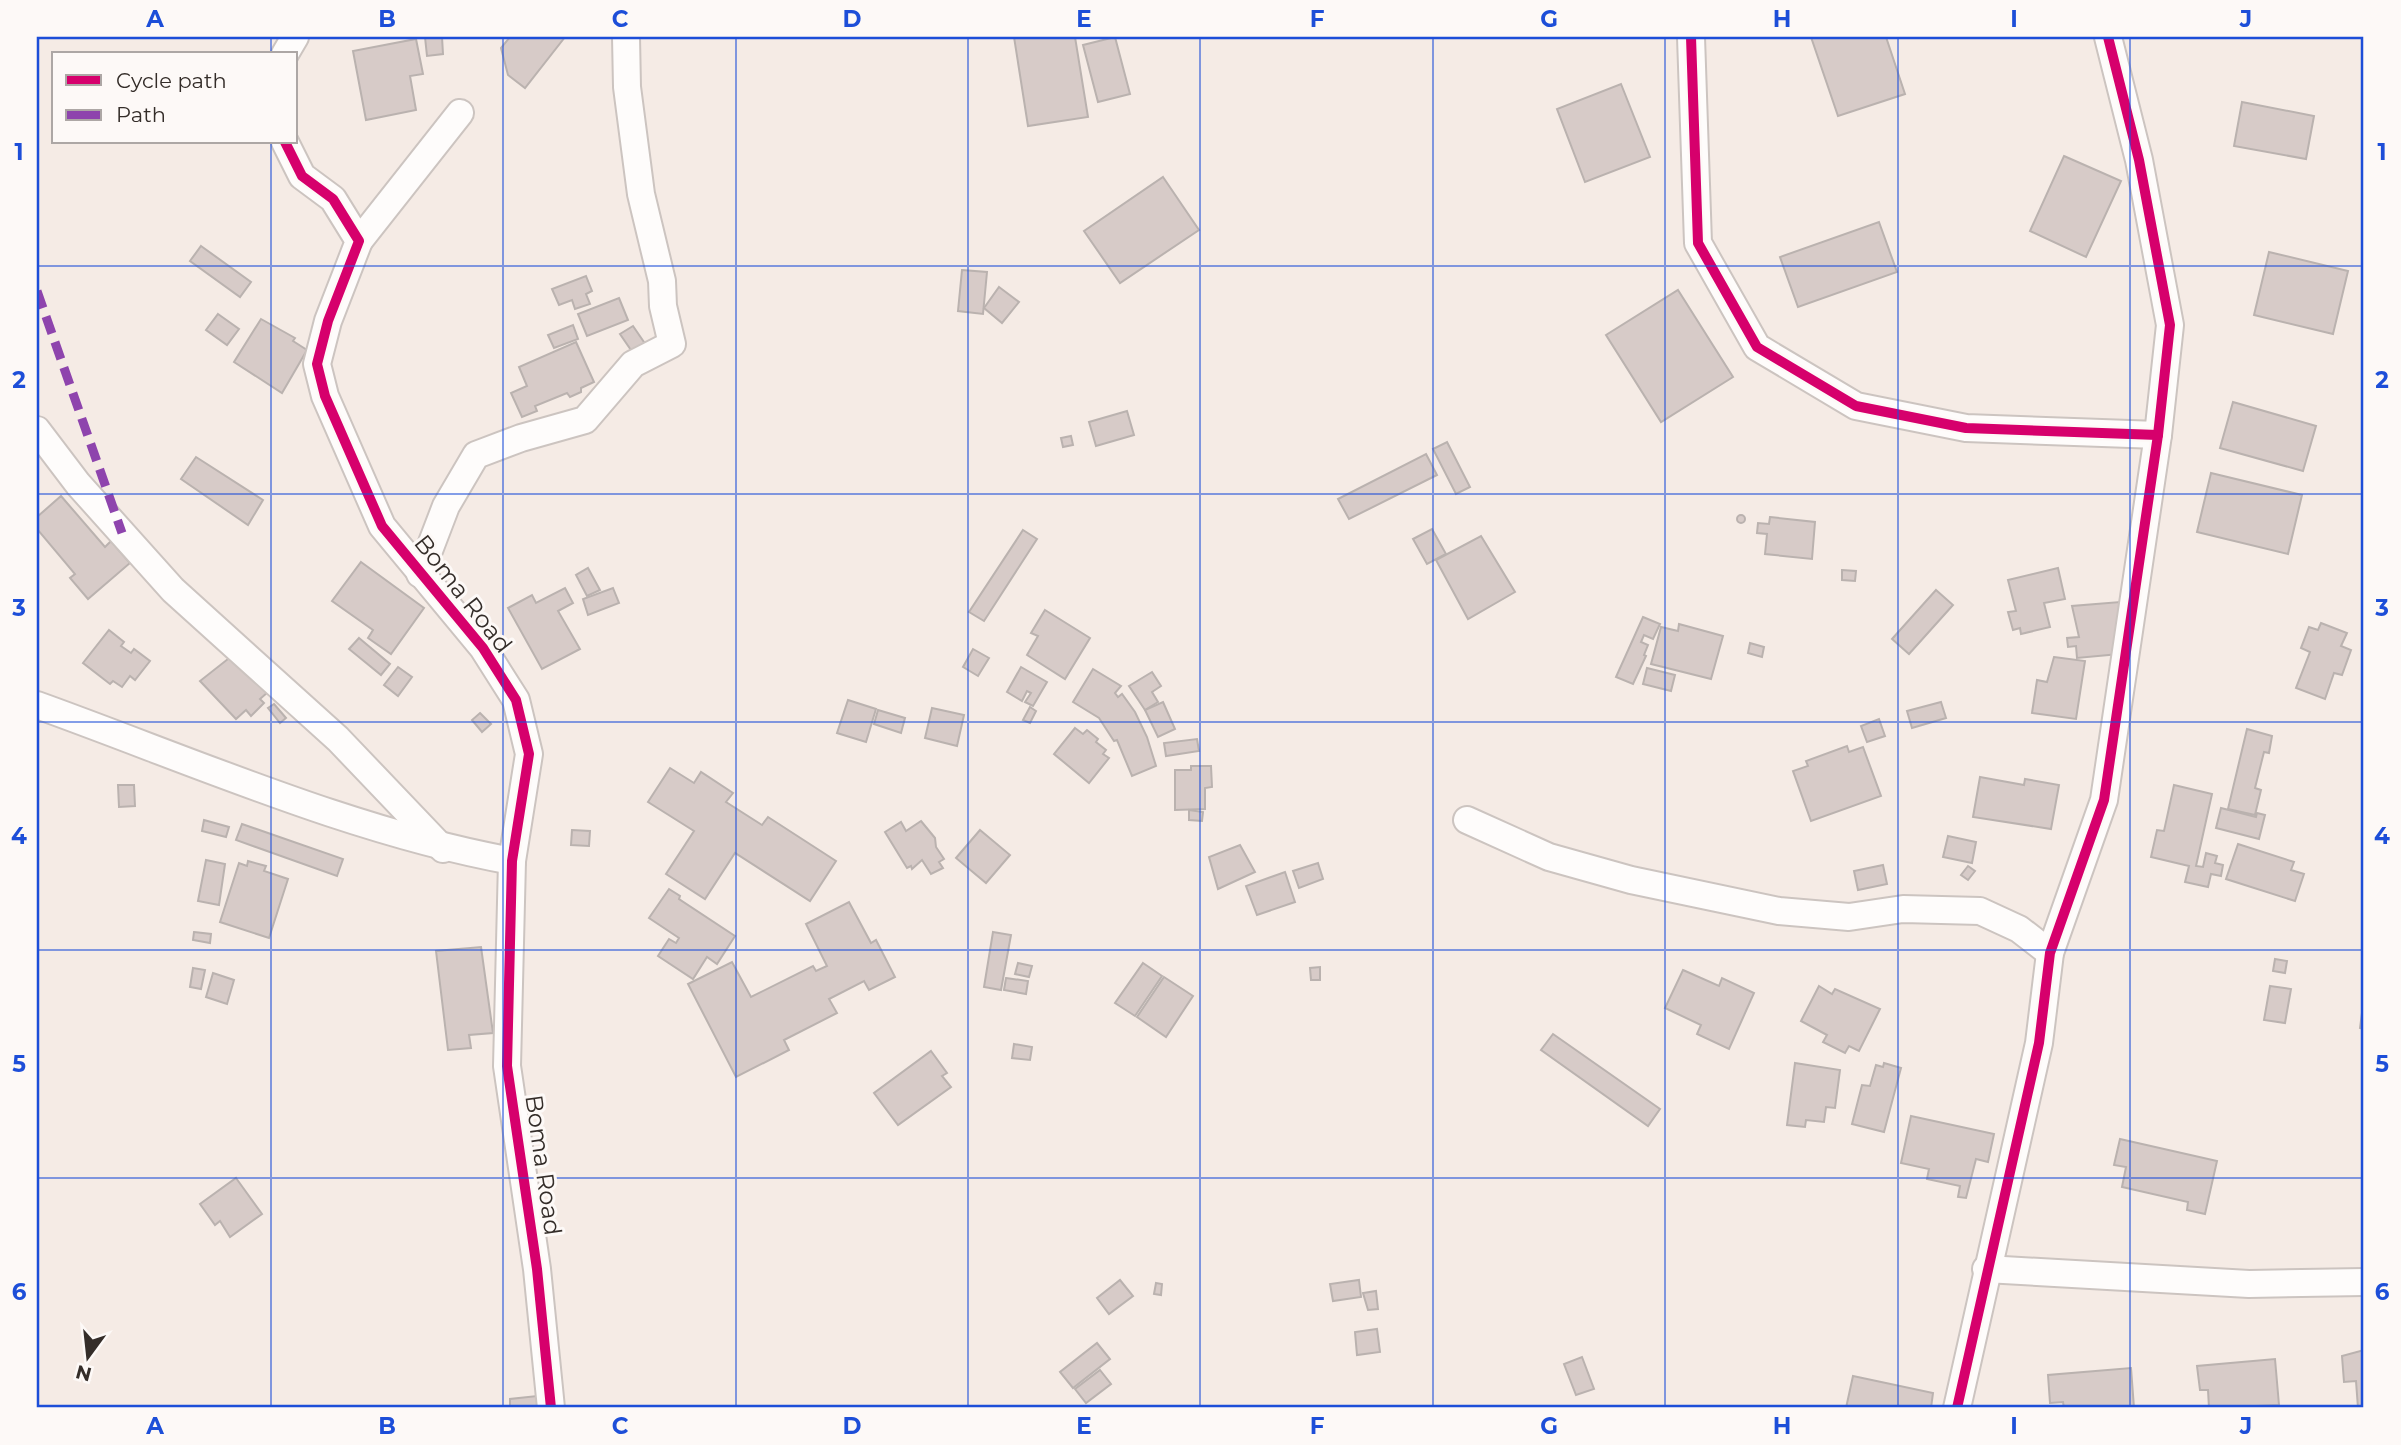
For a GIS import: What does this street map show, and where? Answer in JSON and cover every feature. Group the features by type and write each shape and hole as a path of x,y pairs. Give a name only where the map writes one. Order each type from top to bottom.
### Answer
{"street":[{"path":"420,573 446,506 476,456 521,438 585,420 633,364 672,344 663,306 662,281 641,194 627,87 626,37"},
{"path":"1691,37 1698,243 1757,347 1856,406 1966,428 2158,435"},
{"path":"1957,1408 1986,1269 2039,1043 2050,953 2104,800 2158,435 2170,325 2139,160 2108,37"},
{"name":"Boma Road","path":"460,113 359,241 328,321 317,364 325,396 382,526 483,648 516,700 529,754 512,861 507,1066 537,1269 551,1408"},
{"path":"286,144 302,176 333,199 359,241"},
{"path":"37,430 78,484 173,590 338,738 443,849"},
{"path":"37,705 256,786 443,849 512,861"},
{"path":"1467,820 1549,857 1631,880 1779,911 1849,918 1903,909 1980,911 2019,929 2050,953"},
{"path":"1986,1269 2249,1283 2364,1282"}],"building":[{"path":"425,37 442,37 443,54 427,56"},
{"path":"510,37 565,37 525,88 508,75 501,48"},
{"path":"1014,37 1075,37 1088,117 1028,126"},
{"path":"1115,37 1130,94 1098,102 1083,45"},
{"path":"1811,37 1886,37 1905,94 1838,116"},
{"path":"416,39 423,74 410,76 416,110 366,120 353,51"},
{"path":"1621,84 1650,157 1585,182 1557,109"},
{"path":"2242,102 2314,116 2306,159 2234,146"},
{"path":"2064,156 2121,181 2086,257 2030,231"},
{"path":"1163,177 1199,230 1120,283 1084,231"},
{"path":"1879,222 1897,272 1798,307 1780,257"},
{"path":"201,246 251,282 240,297 190,261"},
{"path":"2269,252 2348,271 2333,334 2254,315"},
{"path":"962,270 987,272 983,314 958,311"},
{"path":"586,276 592,291 586,294 590,304 575,309 572,300 559,305 552,289"},
{"path":"999,287 1019,302 1002,323 984,308"},
{"path":"1678,290 1733,377 1661,422 1606,335"},
{"path":"619,298 628,320 587,336 578,314"},
{"path":"218,314 239,329 227,345 206,330"},
{"path":"261,319 295,338 293,341 307,350 282,393 234,362"},
{"path":"573,325 578,339 554,348 548,335"},
{"path":"633,326 648,348 635,356 620,334"},
{"path":"576,342 594,382 570,397 567,393 535,406 537,411 522,417 511,393 527,386 519,367"},
{"path":"2233,402 2316,426 2303,471 2220,448"},
{"path":"1127,411 1134,435 1096,446 1089,422"},
{"path":"1071,436 1073,445 1063,447 1061,438"},
{"path":"1447,442 1470,487 1456,494 1433,449"},
{"path":"1426,454 1437,475 1349,519 1338,499"},
{"path":"196,457 263,500 248,525 181,479"},
{"path":"2211,473 2302,495 2288,554 2197,532"},
{"path":"61,496 105,547 111,541 130,563 88,599 70,578 75,574 37,529 37,517"},
{"path":"1741,515 1745,519 1741,523 1737,519"},
{"path":"1770,517 1815,522 1812,559 1765,554 1767,534 1757,533 1758,523 1769,524"},
{"path":"1432,529 1446,554 1427,564 1413,539"},
{"path":"1023,530 1037,539 984,621 969,612"},
{"path":"1481,536 1515,592 1468,619 1436,560"},
{"path":"361,562 424,608 391,654 368,638 373,630 332,601"},
{"path":"588,568 600,590 587,596 576,575"},
{"path":"2058,568 2065,599 2044,603 2050,627 2021,634 2020,628 2013,630 2008,612 2016,611 2008,580"},
{"path":"1842,570 1856,571 1855,581 1842,580"},
{"path":"565,588 573,603 558,611 580,649 542,669 508,608 532,595 536,603"},
{"path":"613,588 619,603 588,615 583,599"},
{"path":"1936,590 1953,605 1909,654 1892,639"},
{"path":"2120,602 2119,654 2077,658 2076,646 2068,647 2067,638 2079,637 2072,606"},
{"path":"1045,610 1090,638 1065,679 1027,655 1038,636 1031,633"},
{"path":"1643,617 1660,624 1653,639 1644,635 1641,642 1648,645 1644,655 1646,656 1633,684 1616,677"},
{"path":"2321,623 2347,633 2341,646 2351,650 2342,675 2334,673 2325,699 2296,688 2310,652 2301,648 2309,627 2318,630"},
{"path":"1679,624 1723,636 1711,679 1651,664 1661,627 1678,631"},
{"path":"109,630 124,642 121,646 131,653 134,649 150,661 135,680 130,676 122,687 113,681 110,684 83,663"},
{"path":"359,638 390,664 381,675 349,649"},
{"path":"1750,643 1764,647 1762,657 1748,653"},
{"path":"973,649 989,658 978,676 963,667"},
{"path":"233,655 268,692 260,699 264,703 251,716 246,710 236,719 200,681"},
{"path":"2054,657 2085,661 2076,719 2032,713 2037,680 2047,682"},
{"path":"398,667 412,677 398,696 384,685"},
{"path":"1021,667 1047,682 1033,706 1025,702 1031,693 1027,691 1022,701 1007,692"},
{"path":"1647,668 1675,675 1671,691 1643,684"},
{"path":"1093,669 1121,686 1115,693 1118,697 1122,694 1135,712 1147,737 1156,766 1132,776 1117,740 1114,741 1099,718 1073,702"},
{"path":"1152,672 1161,686 1152,692 1158,702 1145,710 1129,686"},
{"path":"848,700 876,709 866,742 837,733"},
{"path":"1163,702 1175,729 1158,737 1145,710"},
{"path":"1941,702 1946,718 1912,728 1907,711"},
{"path":"274,704 286,718 280,723 268,708"},
{"path":"1030,707 1036,711 1030,723 1023,720"},
{"path":"932,708 964,715 957,746 925,738"},
{"path":"878,710 905,718 901,733 874,724"},
{"path":"480,713 491,724 482,732 472,720"},
{"path":"1879,719 1885,736 1867,742 1861,726"},
{"path":"1075,728 1083,734 1087,730 1098,739 1096,742 1106,750 1103,754 1109,758 1089,783 1054,754"},
{"path":"2247,729 2272,736 2269,753 2264,752 2255,788 2261,790 2255,815 2228,809"},
{"path":"1197,739 1199,751 1166,756 1164,743"},
{"path":"1847,746 1849,752 1863,747 1881,796 1811,821 1793,771 1808,766 1806,761"},
{"path":"1191,766 1211,766 1212,787 1205,788 1205,809 1175,810 1175,770 1191,770"},
{"path":"670,768 694,783 701,772 733,793 726,802 762,825 768,817 836,861 810,901 735,853 705,899 666,874 694,831 648,802"},
{"path":"1980,777 2024,785 2025,779 2059,785 2051,829 1973,817"},
{"path":"118,785 134,785 135,806 119,807"},
{"path":"2174,785 2212,794 2196,866 2203,867 2206,853 2217,856 2215,863 2223,865 2221,876 2211,874 2208,887 2185,882 2189,866 2151,857 2157,830 2164,831"},
{"path":"2221,808 2256,817 2257,813 2265,815 2259,839 2216,828"},
{"path":"1189,810 1203,812 1202,821 1189,820"},
{"path":"204,820 229,827 226,837 202,831"},
{"path":"921,821 935,838 936,847 944,859 939,862 943,868 931,874 922,860 912,869 911,866 907,868 885,832 901,822 906,831"},
{"path":"242,824 343,859 337,876 236,840"},
{"path":"572,830 590,831 589,846 571,845"},
{"path":"980,830 1010,855 986,883 956,858"},
{"path":"1948,836 1976,842 1972,863 1943,857"},
{"path":"2238,844 2294,862 2291,870 2304,874 2295,901 2226,879"},
{"path":"1240,845 1255,872 1218,889 1209,857"},
{"path":"206,860 225,864 219,905 198,901"},
{"path":"248,861 266,866 264,871 288,879 269,938 220,922 239,863 247,866"},
{"path":"1318,863 1323,879 1299,888 1293,871"},
{"path":"1883,865 1887,884 1858,890 1854,871"},
{"path":"1968,866 1975,871 1968,880 1961,875"},
{"path":"1285,872 1295,902 1257,915 1246,886"},
{"path":"669,889 680,896 679,899 735,936 717,964 707,957 693,979 658,956 669,939 676,943 679,938 649,918"},
{"path":"849,902 871,943 876,940 895,977 869,990 864,981 829,999 837,1013 784,1040 789,1050 736,1077 688,984 732,962 751,997 813,966 816,971 827,966 806,924"},
{"path":"194,932 211,934 210,943 193,940"},
{"path":"993,932 1011,935 1001,990 984,987"},
{"path":"481,947 493,1033 469,1035 471,1048 448,1050 436,951"},
{"path":"2275,959 2287,961 2285,973 2273,971"},
{"path":"1018,963 1032,966 1029,977 1015,974"},
{"path":"1143,963 1162,976 1135,1016 1115,1003"},
{"path":"1320,967 1320,980 1311,980 1310,968"},
{"path":"193,968 205,970 201,989 190,987"},
{"path":"1683,970 1719,986 1722,978 1754,993 1729,1049 1697,1034 1701,1025 1665,1008"},
{"path":"213,973 234,980 227,1004 206,997"},
{"path":"1164,977 1193,996 1166,1037 1137,1017"},
{"path":"1006,978 1028,981 1026,994 1004,990"},
{"path":"1819,986 1832,994 1835,989 1880,1009 1859,1051 1849,1046 1845,1053 1823,1042 1827,1035 1801,1021"},
{"path":"2270,986 2291,989 2285,1023 2264,1020"},
{"path":"2364,998 2364,1029 2360,1028"},
{"path":"1553,1034 1660,1109 1648,1126 1541,1050"},
{"path":"1014,1044 1032,1047 1030,1060 1012,1058"},
{"path":"931,1051 947,1073 942,1076 951,1087 898,1125 874,1093"},
{"path":"1795,1063 1840,1070 1835,1108 1826,1107 1824,1122 1806,1120 1805,1127 1787,1125"},
{"path":"1884,1063 1901,1068 1884,1132 1852,1124 1862,1085 1870,1086 1876,1065 1883,1067"},
{"path":"1911,1116 1994,1134 1988,1162 1976,1159 1966,1198 1958,1197 1960,1186 1927,1179 1929,1169 1901,1163"},
{"path":"2120,1139 2217,1161 2205,1214 2187,1210 2188,1202 2122,1187 2126,1167 2114,1165"},
{"path":"236,1178 262,1214 230,1237 220,1221 215,1225 200,1204"},
{"path":"1120,1280 1133,1296 1109,1314 1097,1298"},
{"path":"1359,1280 1361,1297 1333,1301 1330,1284"},
{"path":"1156,1283 1162,1284 1161,1295 1154,1294"},
{"path":"1376,1291 1378,1309 1368,1310 1363,1293"},
{"path":"1377,1329 1380,1352 1357,1355 1355,1332"},
{"path":"1097,1343 1110,1359 1073,1388 1060,1372"},
{"path":"2364,1350 2364,1408 2358,1408 2356,1381 2344,1382 2342,1356"},
{"path":"1582,1357 1594,1389 1576,1395 1564,1364"},
{"path":"2275,1359 2279,1405 2209,1408 2208,1390 2200,1390 2197,1366"},
{"path":"2131,1368 2134,1408 2064,1408 2063,1402 2050,1403 2048,1375"},
{"path":"1100,1370 1111,1384 1086,1403 1075,1389"},
{"path":"1853,1376 1933,1393 1931,1408 1846,1408"},
{"path":"537,1396 539,1408 510,1408 510,1399"}],"marked path":[{"path":"37,291 122,533"}],"cycle path":[{"path":"1691,37 1698,243 1757,347 1856,406 1966,428 2158,435"},
{"path":"1957,1408 2039,1043 2050,953 2104,800 2158,435 2170,325 2139,160 2108,37"},
{"path":"286,144 302,176 333,199 359,241 328,321 317,364 325,396 382,526 483,648 516,700 529,754 512,861 507,1066 537,1269 551,1408"}]}
